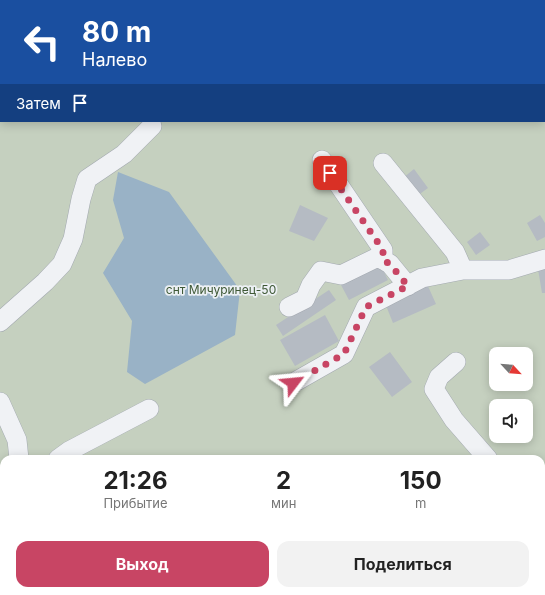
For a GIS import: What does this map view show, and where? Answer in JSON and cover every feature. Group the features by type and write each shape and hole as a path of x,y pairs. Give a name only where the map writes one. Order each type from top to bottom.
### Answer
{"lane":[{"path":"0,322 45,282 62,264 73,239 81,199 87,179 124,154 152,126"},
{"path":"322,160 383,250 383,260"},
{"path":"384,163 455,252 463,270"},
{"path":"289,307 305,299 311,285 321,271 341,275 378,257 390,264 408,286"},
{"path":"293,383 344,354 366,307 422,278 463,270 509,270 545,259"},
{"path":"456,362 439,377 434,389 454,420 485,455"},
{"path":"0,402 17,440 19,455"},
{"path":"64,455 149,409"}],"green space":[{"name":"снт Мичуринец-50","path":"0,122 545,122 545,455 0,455"}],"water":[{"path":"118,172 169,192 240,290 235,335 145,384 127,372 132,321 103,273 124,238 113,200"}],"building":[{"path":"414,169 428,188 417,196 403,178"},
{"path":"300,205 328,218 314,241 289,231"},
{"path":"540,215 545,223 545,237 537,241 527,223"},
{"path":"480,232 490,245 476,255 467,242"},
{"path":"380,264 388,280 349,300 341,285"},
{"path":"545,268 545,293 542,293 538,269"},
{"path":"427,284 436,304 393,323 385,303"},
{"path":"329,290 336,300 283,336 276,325"},
{"path":"325,315 339,341 295,366 280,340"},
{"path":"390,352 412,382 392,397 369,367"}],"route":[{"path":"293,383 344,354 366,307 408,286 390,264 383,260 383,250 330,173"}]}
